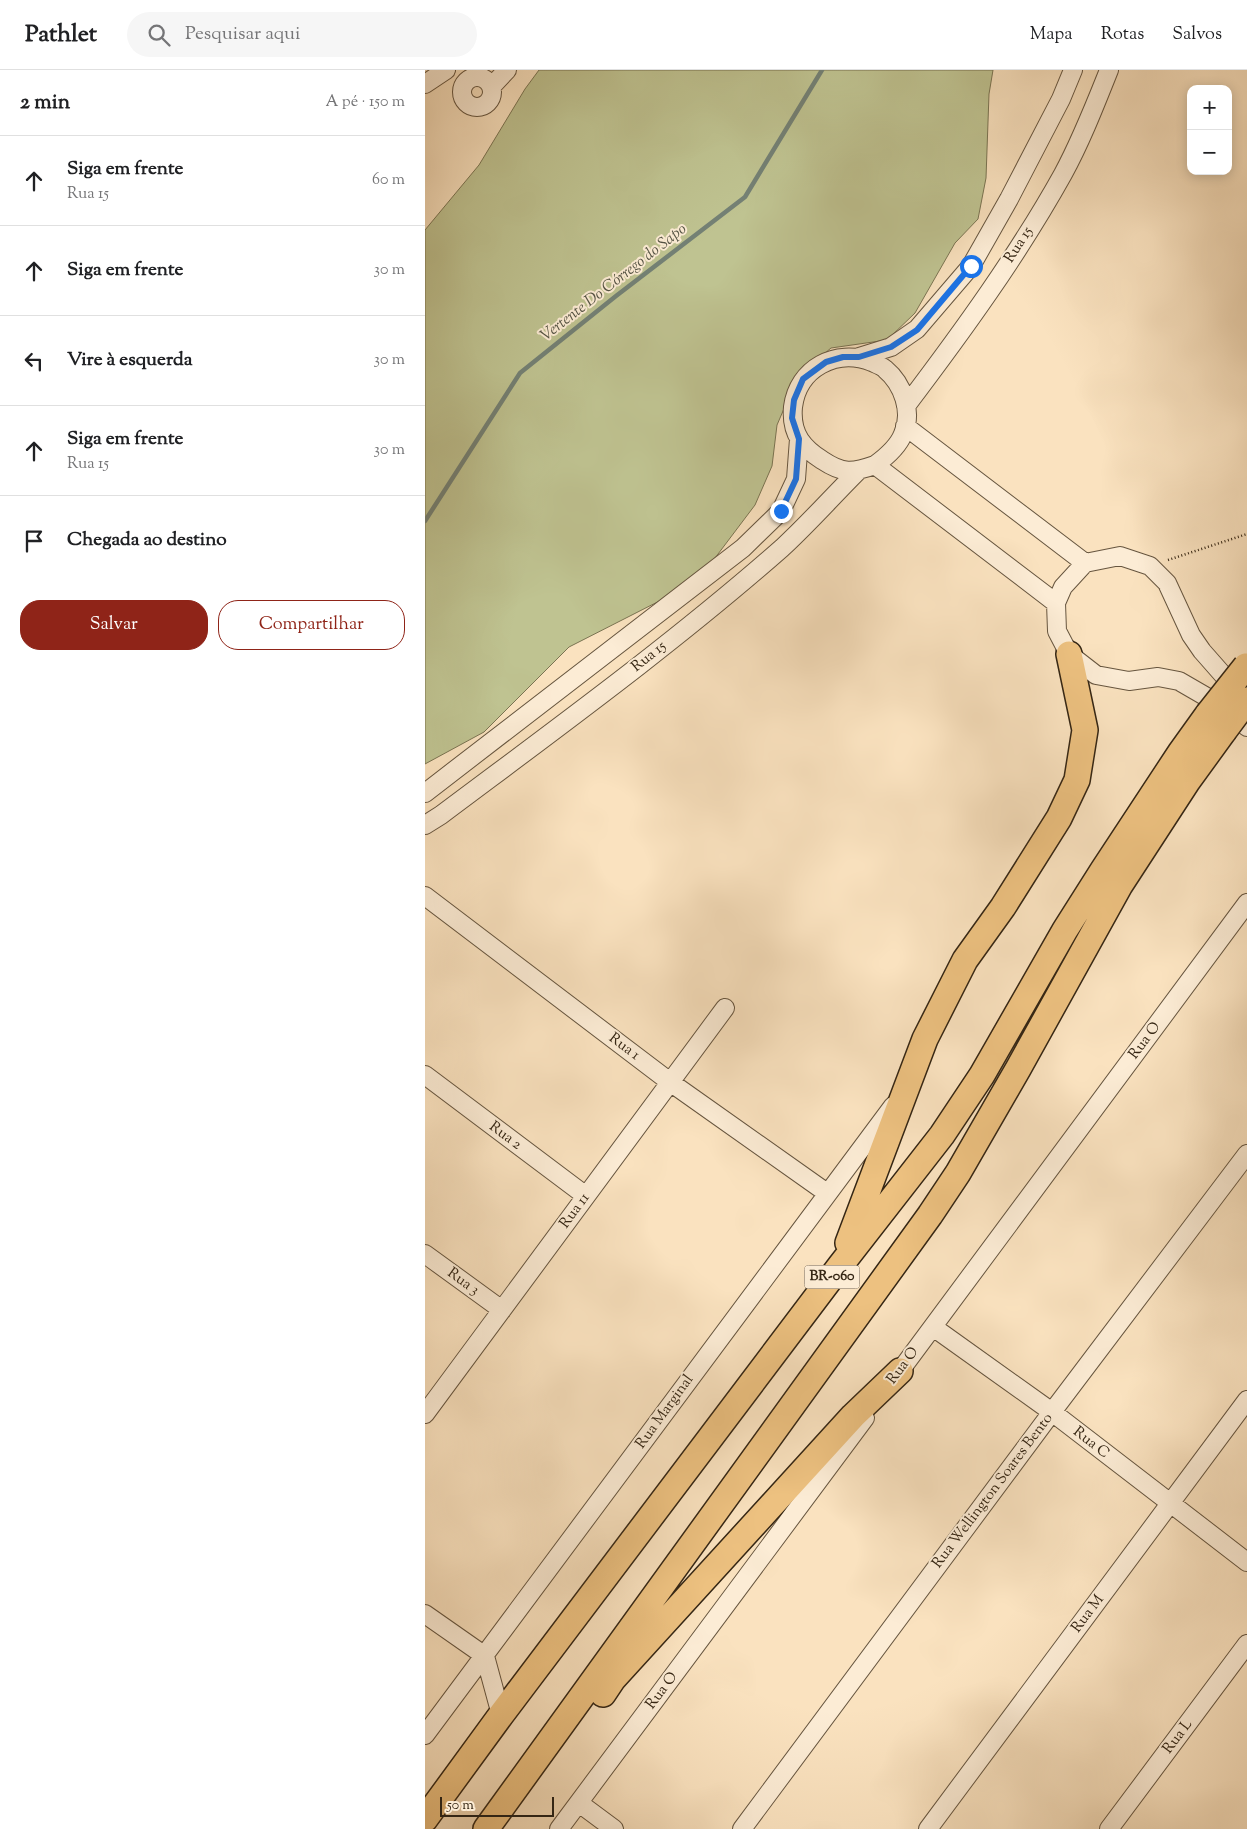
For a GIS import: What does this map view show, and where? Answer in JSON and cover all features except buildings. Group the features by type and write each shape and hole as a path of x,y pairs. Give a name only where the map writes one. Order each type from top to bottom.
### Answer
{"highway":[{"path":"840,1266 925,1039 965,960 1003,907 1059,818 1077,780 1085,730 1069,654"},
{"name":"BR-060","path":"425,1819 501,1715 840,1266 942,1135 982,1076 1065,930 1180,753 1226,724 1247,665"},
{"name":"BR-060","path":"486,1829 930,1215 1018,1070 1121,885 1226,724 1247,700"},
{"path":"496,1829 554,1758 613,1679 853,1416 900,1371"}],"street":[{"path":"425,84 446,70"},
{"path":"491,86 507,70"},
{"name":"Rua 15","path":"859,357 891,347 917,330 971,266 1009,199 1061,99 1073,70"},
{"name":"Rua 15","path":"906,406 948,351 1031,226 1063,173 1109,70"},
{"path":"481,76 491,86 492,96 490,100 471,113 468,104 464,100 463,85 470,78 481,76"},
{"path":"843,357 859,357 885,368 901,388 906,406 903,435 894,449 875,465 857,472 836,469 812,454 799,439 792,418 794,400 803,379 826,362 843,357"},
{"path":"905,426 1085,563"},
{"name":"Rua 15","path":"425,793 743,548 781,511 796,479 799,439"},
{"path":"875,465 1056,604"},
{"name":"Rua 15","path":"425,824 447,810 608,690 714,605 783,546 857,472"},
{"path":"1226,724 1217,703 1179,681 1158,677 1129,681 1096,675 1069,654 1057,631 1056,604 1063,587 1085,563 1120,556 1150,566 1167,583 1191,634 1202,651 1231,684 1247,696"},
{"name":"Rua 1","path":"425,896 670,1082 827,1193"},
{"name":"Rua O","path":"559,1829 1247,903"},
{"name":"Rua 11","path":"425,1414 725,1008"},
{"name":"Rua 2","path":"425,1075 586,1196"},
{"name":"Rua Marginal","path":"425,1735 906,1089"},
{"name":"Rua Wellington Soares Bento","path":"742,1829 1052,1412 1247,1154"},
{"name":"Rua 3","path":"425,1254 501,1310"},
{"name":"Rua C","path":"933,1327 1052,1412 1247,1562"},
{"name":"Rua M","path":"928,1829 1247,1400"},
{"path":"425,1614 485,1656 501,1715"},
{"name":"Rua L","path":"1109,1829 1247,1644"},
{"path":"579,1803 614,1829"}],"path":[{"path":"1150,566 1247,534"}],"green space":[{"path":"539,70 993,70 989,94 986,178 978,219 955,243 915,313 887,340 831,348 798,376 777,425 772,466 755,505 712,562 681,590 569,647 484,732 425,764 425,230 479,165 525,89"}],"waterway":[{"name":"Vertente Do Córrego do Sapo","path":"425,521 520,373 616,296 745,197 822,70"}],"route":[{"path":"781,511 796,479 799,439 792,418 794,400 803,379 826,362 843,357 859,357 891,347 917,330 971,266"}]}
